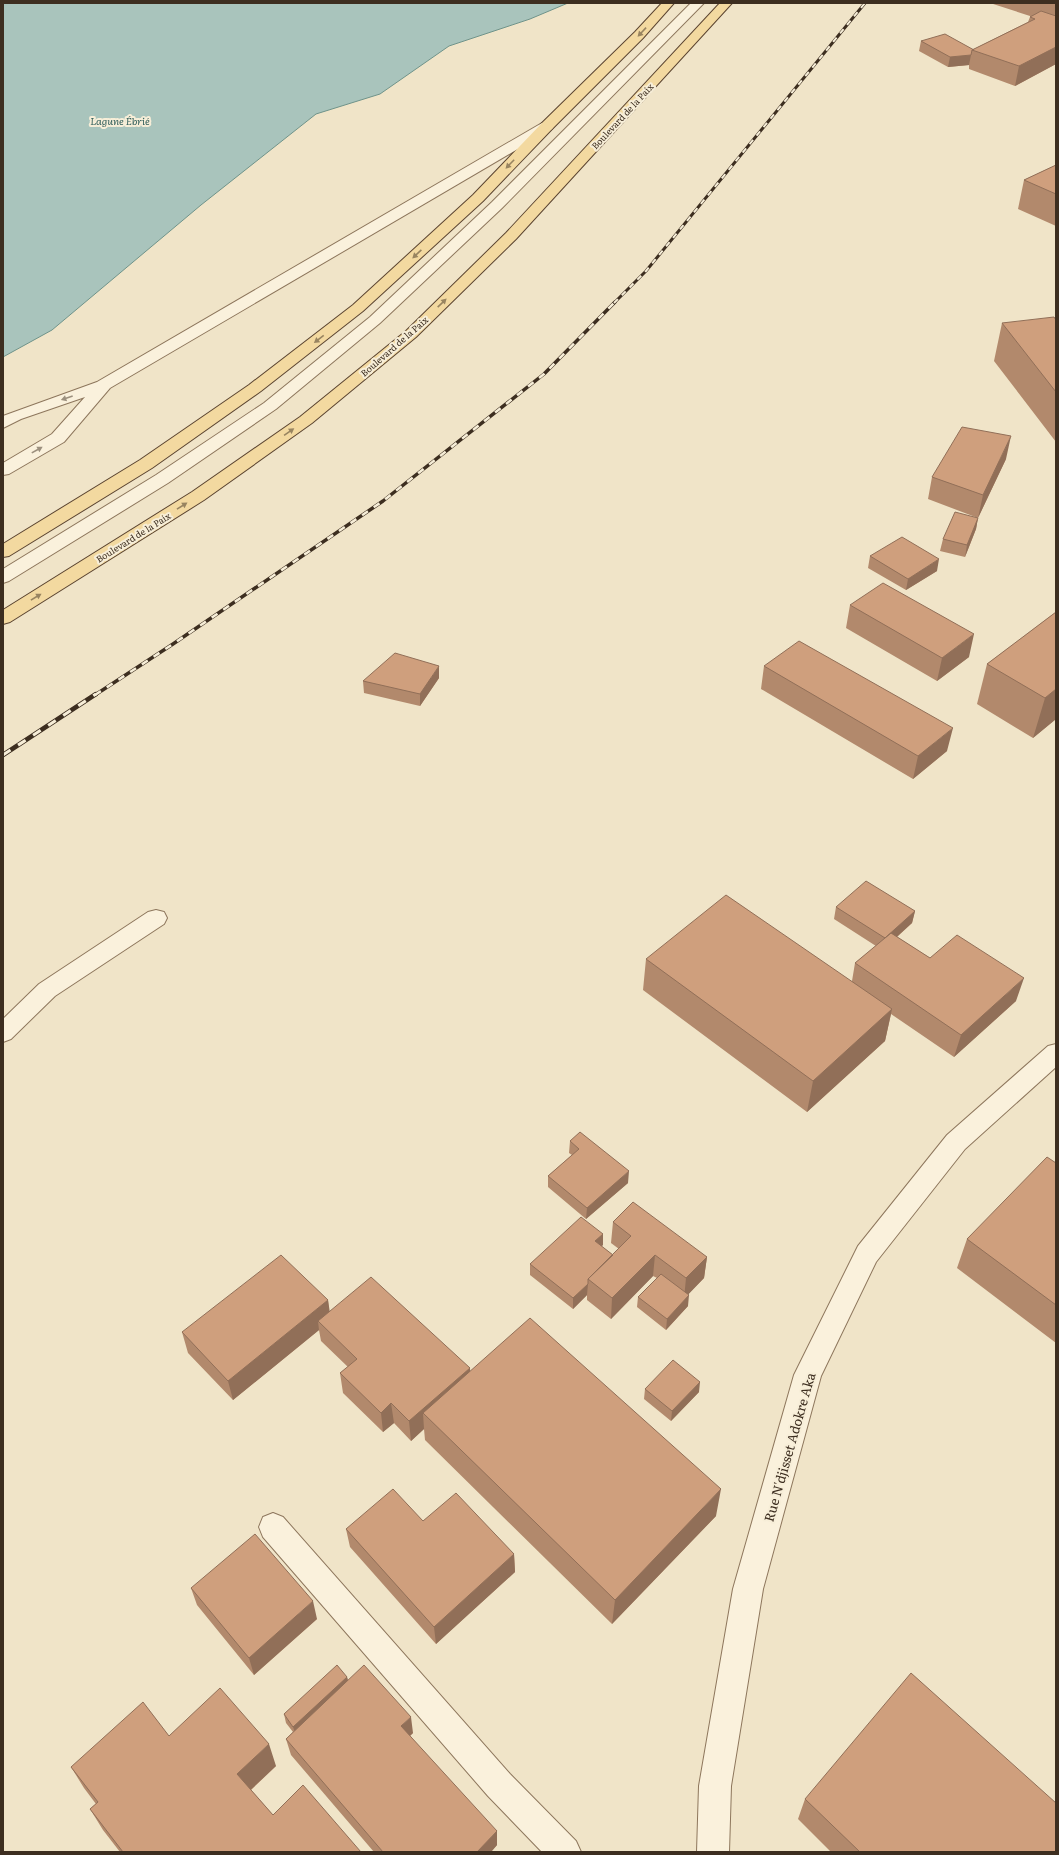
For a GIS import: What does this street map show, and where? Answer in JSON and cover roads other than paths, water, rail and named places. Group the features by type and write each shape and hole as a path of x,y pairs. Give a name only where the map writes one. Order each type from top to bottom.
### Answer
{"main road":[{"path":"3,552 146,464 255,388 358,308 478,198 668,3"},
{"name":"Boulevard de la Paix","path":"3,618 198,496 306,420 411,334 511,236 726,3"}],"street":[{"path":"3,577 162,478 270,406 375,320 497,205 698,3"},
{"path":"3,423 15,416 103,385 547,126"},
{"path":"3,470 58,438 103,385"},
{"path":"3,1033 47,990 156,918"},
{"name":"Rue N'djisset Adokre Aka","path":"713,1852 714,1786 748,1589 808,1375 867,1254 956,1142 1056,1053"},
{"path":"273,1527 499,1785 565,1852"}],"water":[{"name":"Lagune Ébrié","path":"3,3 568,3 530,19 449,46 380,94 316,114 201,205 52,330 3,357"}],"railway":[{"path":"615,302 646,271 865,3"},
{"path":"95,695 173,644 383,501 544,374 615,302"},
{"path":"3,755 96,694"}]}
